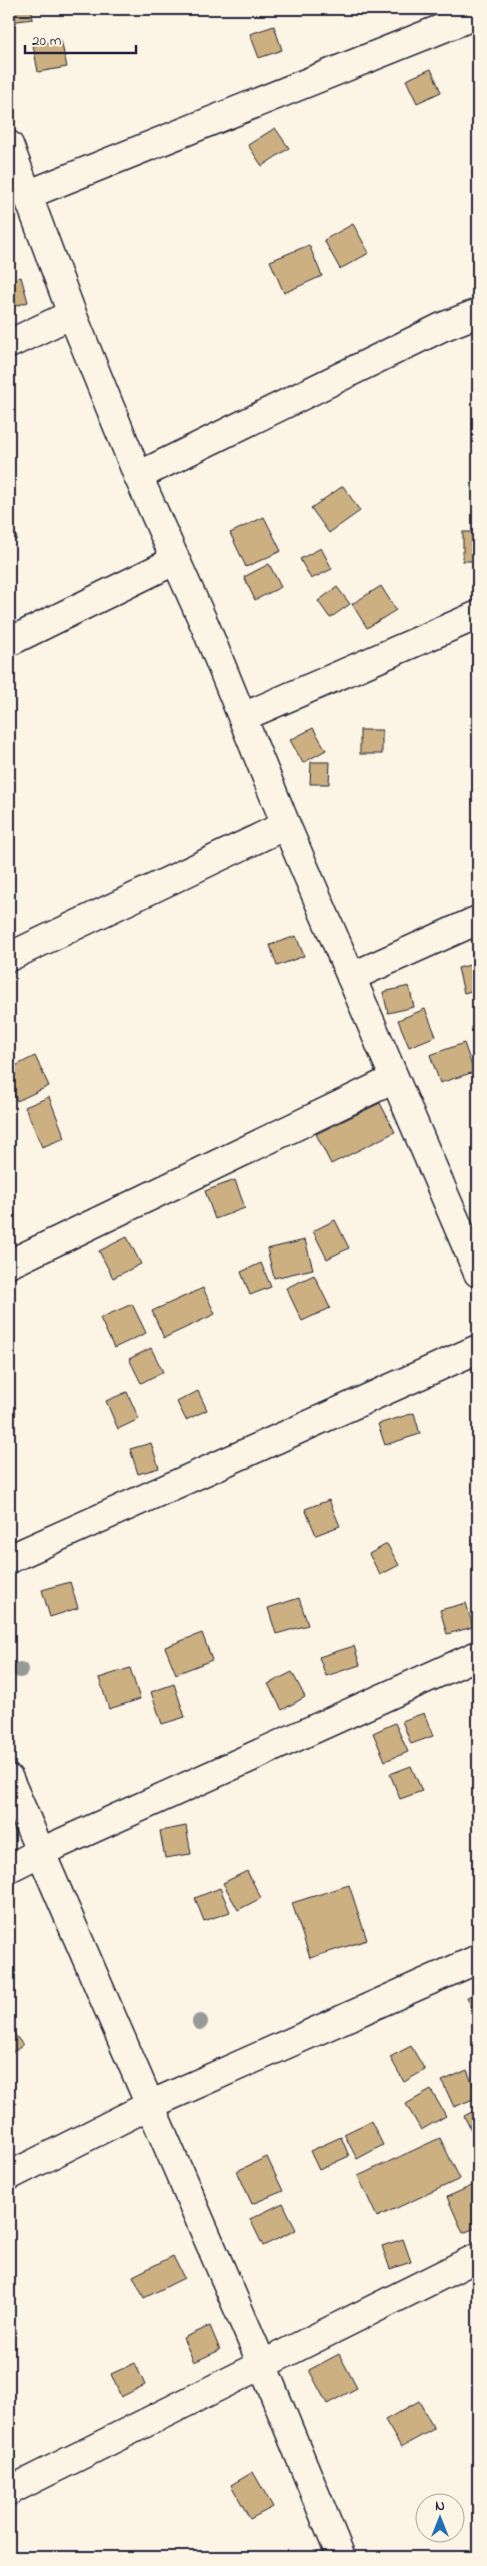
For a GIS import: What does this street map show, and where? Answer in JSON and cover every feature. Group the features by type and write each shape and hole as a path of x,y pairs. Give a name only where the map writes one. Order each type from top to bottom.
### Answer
{"street":[{"path":"27,195 478,14"},
{"path":"9,145 72,314 174,561 206,628 286,825 394,1079 470,1230 478,1273"},
{"path":"138,476 442,328 478,313"},
{"path":"9,344 72,314"},
{"path":"9,642 174,561"},
{"path":"243,717 478,615"},
{"path":"9,957 286,825"},
{"path":"351,977 478,920"},
{"path":"9,1264 394,1079"},
{"path":"9,1559 478,1349"},
{"path":"9,1868 40,1852 478,1656"},
{"path":"9,1779 262,2364 341,2557"},
{"path":"9,2176 150,2105 478,1959"},
{"path":"9,2491 478,2257"}],"building":[{"path":"9,9 31,9 33,19 9,22"},
{"path":"274,26 282,50 259,58 250,34"},
{"path":"61,40 67,67 38,72 33,45"},
{"path":"431,69 441,92 417,103 406,80"},
{"path":"275,128 289,148 262,166 248,145"},
{"path":"478,170 478,190 472,172"},
{"path":"353,224 369,253 340,269 324,240"},
{"path":"309,245 322,276 284,293 270,261"},
{"path":"21,277 28,302 9,308 9,281"},
{"path":"343,486 360,511 329,533 311,508"},
{"path":"9,517 17,539 9,542"},
{"path":"264,517 281,551 246,567 230,533"},
{"path":"463,532 478,532 478,561 463,561"},
{"path":"321,548 332,569 311,579 300,559"},
{"path":"269,564 281,587 255,600 244,577"},
{"path":"381,586 396,610 367,628 352,604"},
{"path":"337,587 350,604 330,618 318,601"},
{"path":"313,728 326,750 303,763 290,740"},
{"path":"360,730 382,730 382,754 360,754"},
{"path":"311,762 330,762 329,784 310,784"},
{"path":"296,936 304,956 277,966 270,945"},
{"path":"478,963 478,989 464,993 458,968"},
{"path":"409,986 414,1007 388,1013 383,992"},
{"path":"425,1009 436,1036 409,1047 398,1020"},
{"path":"464,1043 474,1072 440,1083 430,1055"},
{"path":"35,1056 49,1086 17,1101 9,1083 9,1069"},
{"path":"49,1097 65,1138 42,1147 25,1107"},
{"path":"380,1103 395,1132 331,1164 316,1134"},
{"path":"235,1180 245,1208 215,1219 205,1191"},
{"path":"335,1220 349,1248 327,1259 313,1231"},
{"path":"127,1237 141,1264 113,1278 99,1251"},
{"path":"305,1240 313,1269 274,1278 267,1249"},
{"path":"261,1263 271,1287 250,1295 241,1272"},
{"path":"314,1275 330,1308 302,1321 286,1288"},
{"path":"203,1288 215,1314 164,1338 152,1311"},
{"path":"132,1304 146,1333 114,1348 100,1318"},
{"path":"151,1348 163,1372 141,1383 129,1359"},
{"path":"198,1391 207,1410 186,1420 177,1402"},
{"path":"127,1392 139,1419 118,1429 106,1401"},
{"path":"414,1413 420,1434 385,1445 378,1424"},
{"path":"151,1443 159,1468 138,1474 130,1449"},
{"path":"329,1500 340,1526 316,1535 305,1509"},
{"path":"387,1544 399,1565 380,1575 369,1554"},
{"path":"70,1582 78,1608 50,1617 42,1590"},
{"path":"299,1598 308,1625 276,1634 268,1608"},
{"path":"466,1603 473,1627 447,1634 440,1610"},
{"path":"202,1633 212,1660 176,1674 165,1647"},
{"path":"354,1646 360,1665 326,1676 319,1657"},
{"path":"130,1668 140,1699 109,1709 99,1678"},
{"path":"292,1672 305,1697 282,1710 268,1684"},
{"path":"174,1684 185,1717 162,1724 151,1692"},
{"path":"424,1713 433,1736 411,1744 402,1721"},
{"path":"395,1723 408,1752 385,1761 373,1733"},
{"path":"411,1766 422,1791 400,1799 390,1774"},
{"path":"186,1826 191,1854 165,1858 160,1831"},
{"path":"247,1871 261,1898 238,1910 223,1883"},
{"path":"349,1885 367,1940 310,1958 292,1903"},
{"path":"220,1888 230,1912 204,1921 195,1898"},
{"path":"478,1993 478,2022 467,1997"},
{"path":"9,2027 23,2045 9,2055"},
{"path":"411,2046 425,2070 404,2082 390,2057"},
{"path":"467,2070 478,2097 454,2107 442,2081"},
{"path":"431,2090 446,2116 421,2130 406,2104"},
{"path":"478,2109 478,2139 476,2140 464,2116"},
{"path":"371,2121 383,2145 357,2159 344,2134"},
{"path":"341,2137 349,2156 319,2170 310,2151"},
{"path":"440,2138 460,2179 377,2217 358,2176"},
{"path":"267,2157 283,2191 252,2204 237,2171"},
{"path":"478,2183 478,2227 463,2233 447,2197"},
{"path":"283,2203 296,2230 263,2246 250,2219"},
{"path":"403,2239 411,2262 390,2269 382,2246"},
{"path":"173,2256 184,2278 144,2298 133,2276"},
{"path":"210,2326 220,2350 194,2362 183,2338"},
{"path":"339,2354 357,2388 327,2404 309,2370"},
{"path":"135,2363 145,2385 121,2397 111,2374"},
{"path":"419,2401 434,2429 401,2447 385,2420"},
{"path":"253,2472 273,2507 250,2519 231,2485"}]}
